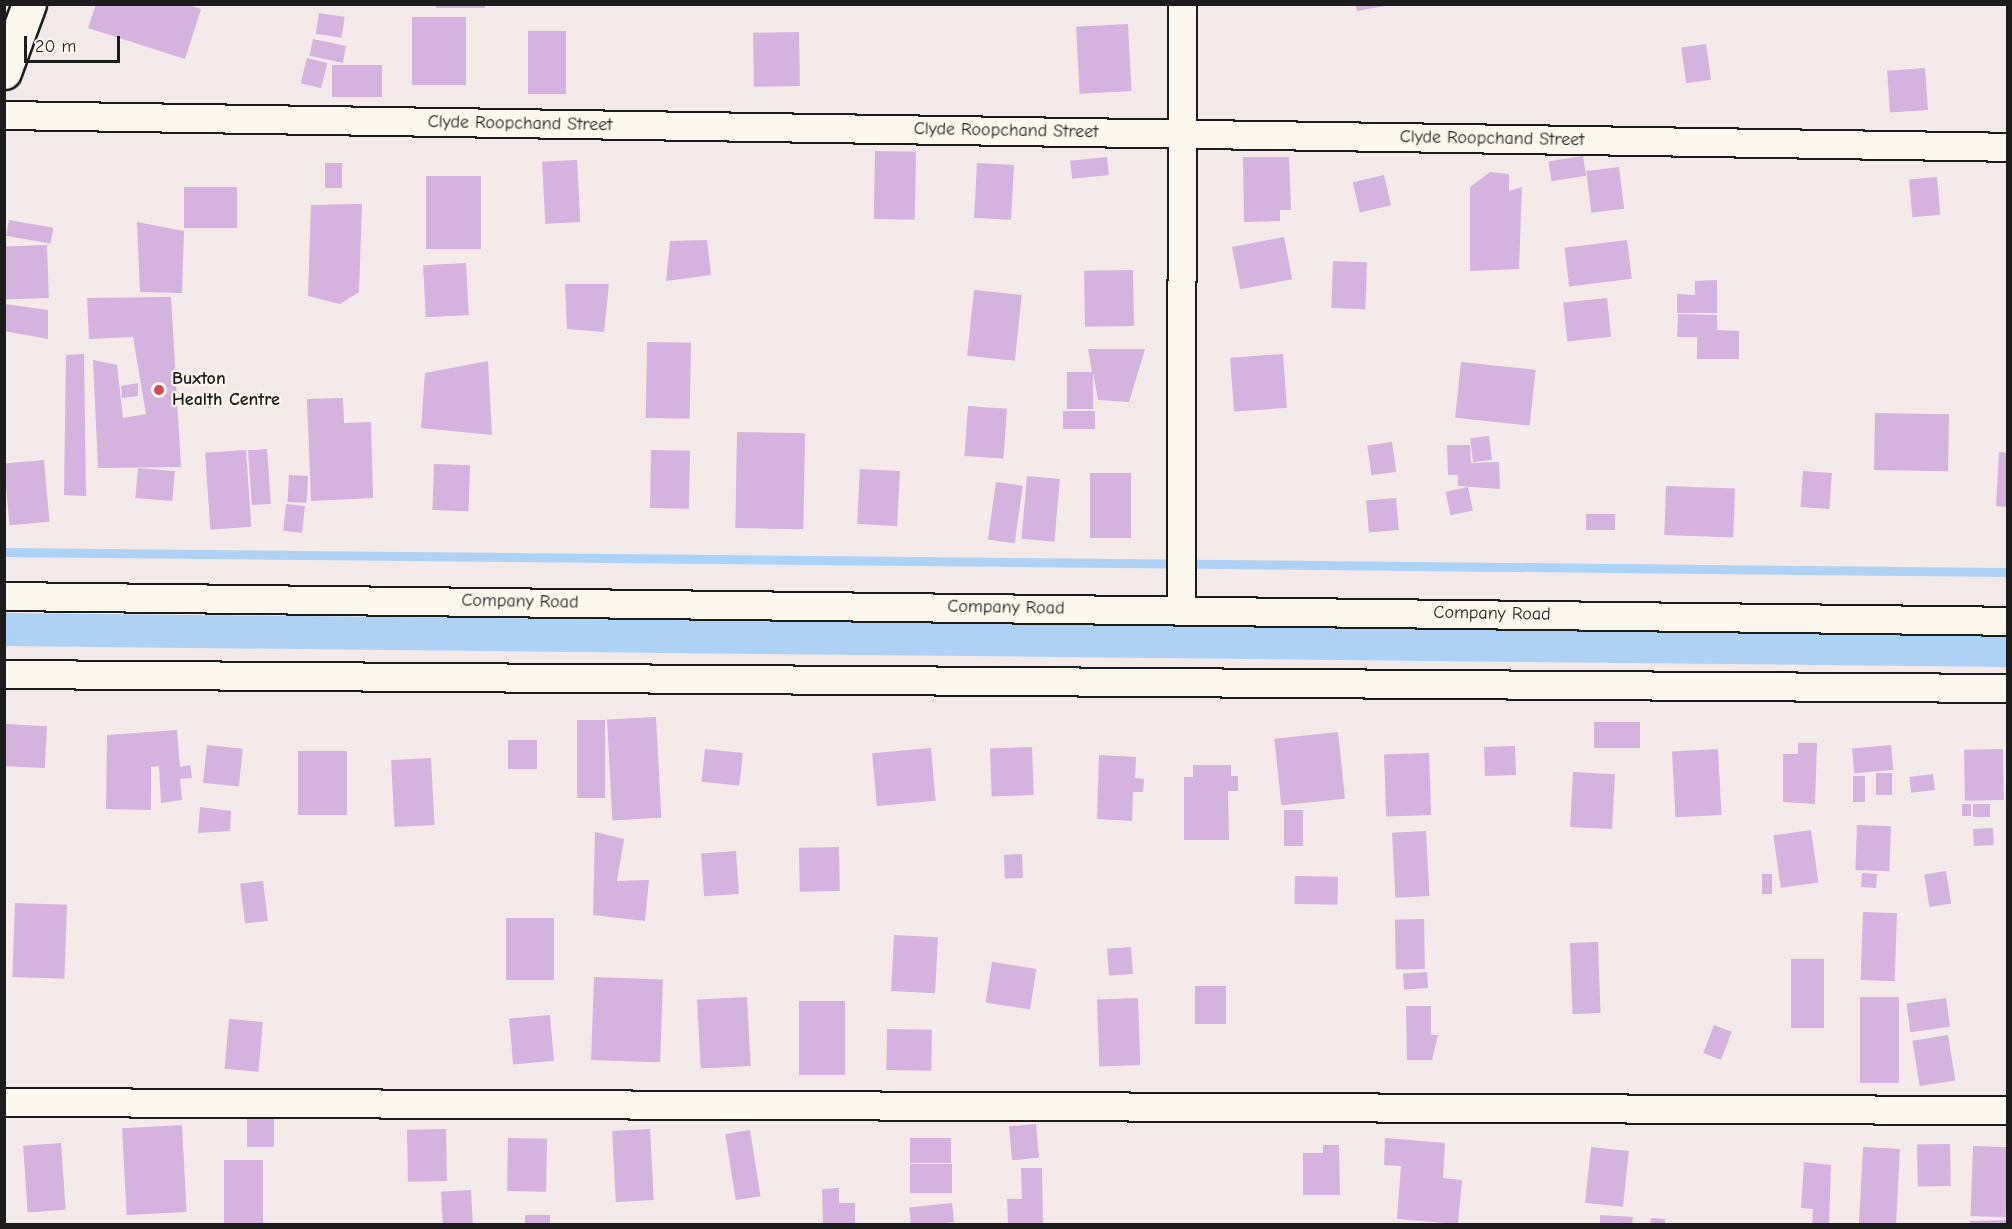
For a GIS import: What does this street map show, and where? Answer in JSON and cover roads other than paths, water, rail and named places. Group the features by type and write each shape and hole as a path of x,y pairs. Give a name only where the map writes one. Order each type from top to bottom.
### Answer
{"main road":[{"path":"4,72 29,4"}],"street":[{"path":"1181,610 1182,4"},
{"name":"Clyde Roopchand Street","path":"4,115 2007,147"},
{"name":"Company Road","path":"4,596 2007,621"},
{"path":"4,674 2007,688"},
{"path":"4,1101 2007,1110"}],"waterway":[{"path":"4,552 2008,572"},
{"path":"4,629 2008,650"}],"place":[{"name":"Buxton Health Centre","path":"159,390"}]}
